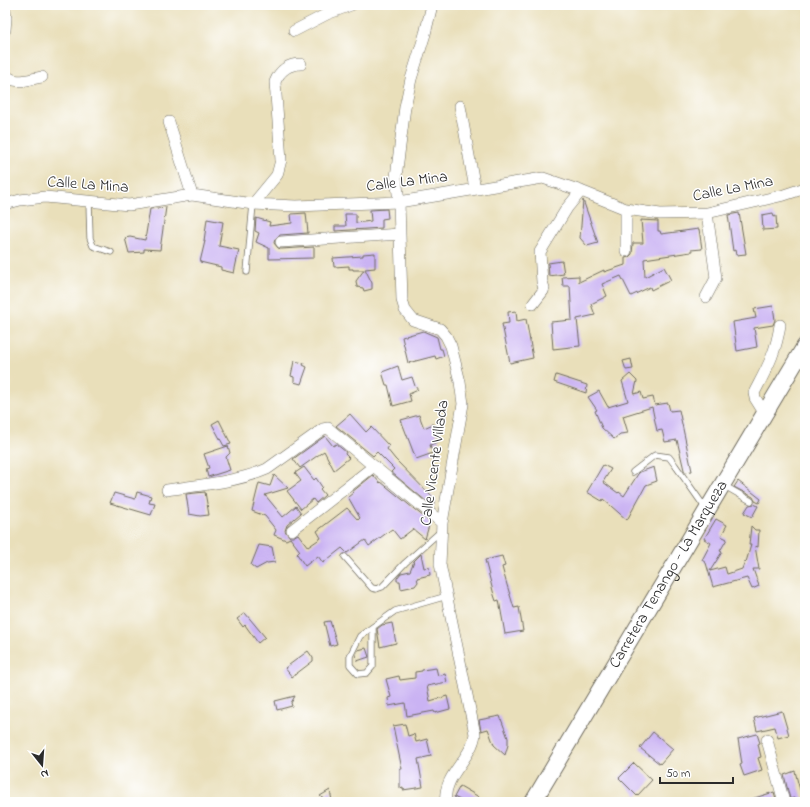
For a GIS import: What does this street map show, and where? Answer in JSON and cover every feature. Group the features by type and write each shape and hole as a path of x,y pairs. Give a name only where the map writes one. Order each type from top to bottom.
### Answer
{"main road":[{"name":"Carretera Tenango - La Marqueza","path":"533,802 805,346"}],"street":[{"path":"294,31 327,14 351,5"},
{"name":"Calle Vicente Villada","path":"432,5 411,79 405,107 396,177 399,202 402,300 405,310 413,320 440,329 446,336 451,346 460,382 463,404 442,527 440,564 475,734 473,743 446,789 446,802"},
{"path":"5,9 5,30"},
{"path":"253,204 277,175 281,160 275,82 278,75 284,68 292,64 301,64"},
{"path":"5,74 9,79 20,81 42,77"},
{"path":"460,106 475,189"},
{"path":"169,122 192,195"},
{"name":"Calle La Mina","path":"5,204 20,200 45,197 129,205 192,195 253,204 296,206 399,202 543,178 626,209 660,214 707,213 784,196 805,188"},
{"path":"533,304 544,288 542,282 540,252 567,208 581,191"},
{"path":"626,209 626,251"},
{"path":"706,297 716,278 707,213"},
{"path":"281,242 400,234"},
{"path":"765,414 755,398 754,393 772,360 778,341 780,326"},
{"path":"167,490 226,480 260,472 267,469 326,428 332,431 374,466 442,527"},
{"path":"292,530 374,466"},
{"path":"767,740 784,802"}],"lane":[{"path":"89,202 90,238 93,246 111,252"},
{"path":"247,272 253,204"},
{"path":"633,472 656,455 668,457 707,511"},
{"path":"723,484 751,501"},
{"path":"345,557 372,588 376,589 382,587 442,527"},
{"path":"373,627 373,666 367,673 358,674 350,665 350,656 360,636 395,611 447,596"}],"building":[{"path":"583,200 598,243 587,246 580,238"},
{"path":"166,207 160,250 144,249 144,252 129,253 125,238 130,237 145,240 150,209"},
{"path":"387,209 388,218 382,219 382,228 335,231 335,226 346,226 345,214 356,214 356,223 371,221 370,210"},
{"path":"306,213 308,233 280,235 275,239 274,243 281,249 314,247 314,258 269,259 269,248 256,242 259,233 255,231 256,218 270,222 269,226 292,223 291,214"},
{"path":"739,213 746,254 736,255 735,250 733,251 728,215"},
{"path":"773,213 774,217 776,216 777,229 763,230 762,215"},
{"path":"207,219 223,222 219,246 239,250 234,273 221,270 221,267 200,262 205,241"},
{"path":"641,220 658,221 658,231 660,231 661,234 699,229 702,249 644,259 645,277 664,267 671,280 651,290 650,287 631,296 621,276 602,284 607,296 591,304 595,315 577,319 580,346 553,349 551,322 572,320 570,286 563,286 562,277 579,276 579,282 604,270 604,272 625,265 625,258 632,254 633,243 643,243"},
{"path":"375,253 375,268 365,269 372,283 372,289 364,291 363,288 357,287 356,281 364,270 349,269 349,266 334,267 333,258 363,256 363,254"},
{"path":"562,261 564,274 549,276 548,263"},
{"path":"773,306 775,320 773,325 754,328 757,347 737,351 733,322 756,318 754,309"},
{"path":"516,311 517,321 526,319 533,358 510,363 502,324 509,323 508,312"},
{"path":"423,331 437,337 440,349 442,349 444,356 436,359 435,356 408,363 402,337"},
{"path":"631,359 633,369 626,370 623,361"},
{"path":"294,361 304,363 303,365 307,367 301,384 294,382 294,377 291,376"},
{"path":"398,366 402,380 412,377 418,390 409,394 411,401 393,406 388,385 386,385 382,372"},
{"path":"630,374 637,381 634,394 641,392 643,399 653,397 655,405 668,403 670,411 679,410 692,471 685,472 684,470 677,440 665,442 662,430 657,431 652,407 623,416 628,433 620,434 614,439 602,428 595,411 597,410 588,397 599,391 608,407 628,401 622,381"},
{"path":"556,375 587,385 586,393 554,382"},
{"path":"350,414 366,432 371,427 389,446 387,449 395,459 435,500 433,507 391,472 394,469 377,452 373,456 336,426"},
{"path":"419,415 424,428 433,424 439,441 430,445 433,453 416,459 401,420"},
{"path":"219,420 231,444 224,446 212,424"},
{"path":"325,436 333,446 336,444 346,452 345,454 349,458 334,470 324,451 300,468 293,459"},
{"path":"228,446 230,453 226,457 230,470 208,477 206,469 209,468 204,454"},
{"path":"603,465 611,469 603,482 624,496 640,472 654,467 657,481 646,485 627,520 603,499 602,501 587,492"},
{"path":"304,467 314,480 316,478 322,487 320,489 325,495 316,503 313,499 301,509 287,491 301,481 295,473"},
{"path":"274,475 288,488 265,495 283,517 296,506 301,513 287,525 285,531 290,537 298,534 308,547 321,538 317,531 347,508 358,520 360,518 348,497 373,475 380,483 381,482 430,522 425,539 413,529 400,539 392,529 369,546 365,540 347,553 342,548 323,563 318,556 305,566 297,554 300,551 290,538 286,540 274,535 276,530 265,516 252,511 259,483 270,486"},
{"path":"738,481 761,499 759,503 755,501 753,497 734,487"},
{"path":"137,492 151,496 149,503 155,504 151,515 110,503 114,493 135,499"},
{"path":"205,492 209,515 200,516 189,514 186,494"},
{"path":"754,504 758,506 752,517 744,513 749,505"},
{"path":"716,519 727,525 721,536 727,539 720,551 722,552 710,571 725,567 727,574 742,569 745,561 746,562 751,545 749,545 751,526 755,530 759,530 758,547 755,546 759,569 753,569 759,586 752,589 747,578 713,587 706,563 702,560 711,543 704,539"},
{"path":"259,545 272,547 275,562 267,563 256,569 251,565"},
{"path":"421,554 424,568 429,567 430,575 417,578 418,582 415,586 401,589 400,581 397,581 397,578 401,573 410,571 414,561"},
{"path":"502,556 505,566 502,567 507,585 514,608 519,607 523,631 505,634 499,600 496,601 485,560"},
{"path":"245,613 265,637 258,643 245,625 243,627 237,619"},
{"path":"330,621 337,644 330,646 324,622"},
{"path":"392,623 396,643 380,647 377,629 382,625"},
{"path":"366,648 369,657 357,661 356,654 358,650"},
{"path":"308,651 313,658 313,661 292,677 285,668"},
{"path":"436,668 438,676 445,674 447,682 427,686 430,701 447,696 450,709 435,713 434,711 407,716 405,703 389,706 388,698 391,697 386,679 399,676 400,680 415,678 415,672"},
{"path":"295,696 291,703 292,706 277,710 275,701"},
{"path":"782,711 789,735 778,738 775,727 757,731 754,718"},
{"path":"500,716 508,738 508,745 505,755 494,745 488,729 481,731 479,720"},
{"path":"405,724 408,736 414,734 416,742 427,739 431,756 418,759 423,787 403,790 403,787 400,788 400,769 402,769 393,726"},
{"path":"653,732 673,749 660,764 640,748"},
{"path":"757,734 760,743 758,744 761,757 758,758 762,770 744,776 740,765 742,764 738,739"},
{"path":"634,763 652,780 637,796 619,778"},
{"path":"795,771 804,802 796,802 794,798 790,799 784,775"},
{"path":"460,786 479,797 476,802 464,802 454,797"},
{"path":"330,790 332,801 326,801 320,796"},
{"path":"774,792 777,802 748,802 748,800"}]}
